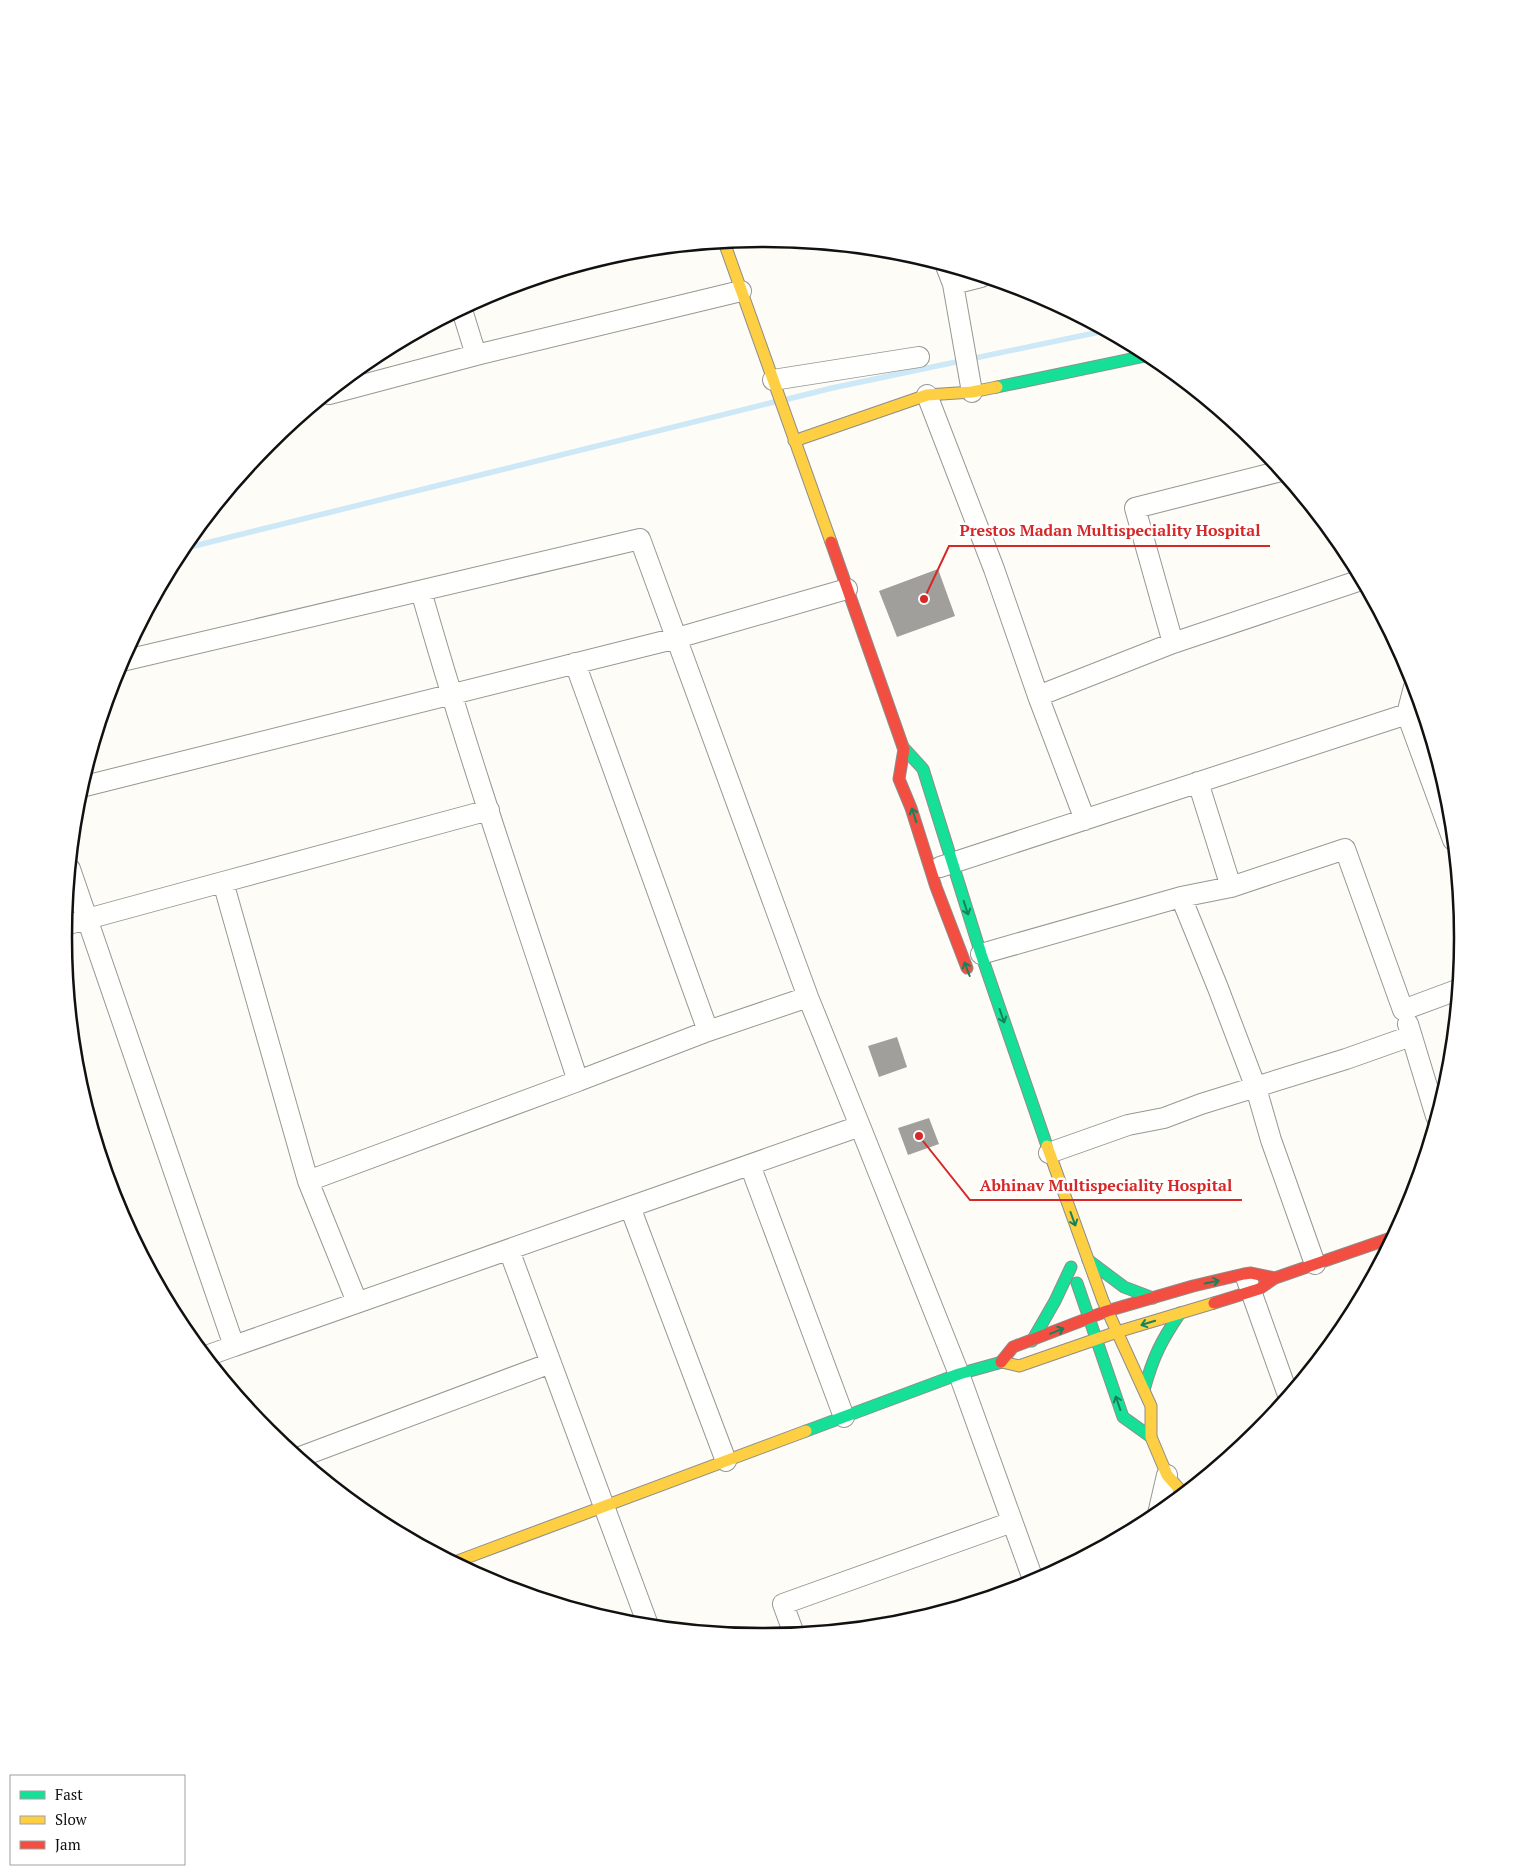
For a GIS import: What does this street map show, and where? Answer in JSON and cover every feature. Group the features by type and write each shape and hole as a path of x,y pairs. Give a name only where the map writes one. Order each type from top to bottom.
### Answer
{"main road":[{"path":"726,248 904,749 922,769 981,954 1049,1153 1107,1311 1151,1406 1151,1437 1173,1492"},
{"path":"794,441 927,395 1137,357"},
{"path":"904,749 899,779 912,808 931,870 970,975"},
{"path":"1001,1362 1013,1347 1107,1311 1193,1286 1248,1283 1259,1289 1275,1278 1383,1241"},
{"path":"1088,1260 1124,1287 1153,1298"},
{"path":"1032,1341 1055,1301 1070,1262 1123,1417 1151,1437"},
{"path":"463,1559 959,1374 1001,1362 1019,1366 1117,1332 1180,1313 1248,1283 1251,1273 1275,1278"},
{"path":"1144,1390 1151,1364 1162,1338 1180,1313"},
{"path":"1167,1475 1179,1488"}],"street":[{"path":"950,275 971,386"},
{"path":"342,390 476,355 741,291"},
{"path":"464,315 476,355"},
{"path":"773,382 919,357"},
{"path":"927,395 994,568 1038,696 1085,820"},
{"path":"1173,643 1134,508 1273,473"},
{"path":"132,659 640,539 808,997 959,1374 1031,1573"},
{"path":"1038,696 1173,643 1355,582"},
{"path":"90,785 677,638 847,589"},
{"path":"421,591 450,694 578,1081"},
{"path":"575,663 708,1031"},
{"path":"931,870 1413,710 1435,783"},
{"path":"1198,782 1231,887"},
{"path":"73,923 489,810"},
{"path":"981,954 1181,897 1231,887 1345,849 1412,1036 1433,1105"},
{"path":"75,882 234,1346"},
{"path":"223,882 308,1181 357,1302"},
{"path":"1181,897 1256,1088 1271,1140 1315,1264"},
{"path":"1403,1010 1451,992"},
{"path":"308,1181 708,1031 808,997"},
{"path":"1049,1153 1128,1125 1164,1118 1201,1104 1256,1088 1412,1036"},
{"path":"212,1354 860,1126"},
{"path":"750,1165 844,1417"},
{"path":"630,1207 726,1461"},
{"path":"509,1250 645,1618"},
{"path":"1248,1283 1286,1388"},
{"path":"306,1456 551,1363"},
{"path":"1161,1502 1167,1475"},
{"path":"791,1627 782,1604 1012,1522"}],"building":[{"path":"938,569 955,616 897,637 879,591"},
{"path":"897,1037 907,1067 879,1077 868,1046"},
{"path":"929,1118 939,1144 908,1155 898,1128"}],"waterway":[{"path":"788,399 1095,333"},
{"path":"195,546 774,402"}],"traffic: fast":[{"path":"997,387 1138,358"},
{"path":"903,747 923,769 981,954 1047,1146"},
{"path":"1088,1260 1124,1287 1153,1298"},
{"path":"1032,1341 1055,1301 1071,1267"},
{"path":"1077,1283 1123,1417 1151,1437"},
{"path":"1144,1390 1158,1350 1180,1313"},
{"path":"806,1431 959,1374 1002,1362"}],"traffic: slow":[{"path":"726,248 831,542"},
{"path":"794,441 927,395 972,392 997,387"},
{"path":"1047,1146 1103,1301 1151,1406 1151,1437 1167,1475 1179,1488"},
{"path":"1002,1362 1019,1366 1117,1332 1214,1303"},
{"path":"463,1559 806,1431"}],"traffic: jam":[{"path":"831,542 903,747"},
{"path":"904,749 899,779 911,808 936,887 967,968"},
{"path":"1214,1303 1259,1289 1275,1278 1383,1241"},
{"path":"1001,1362 1013,1347 1107,1311 1193,1286 1244,1274 1251,1273 1275,1278"}],"place":[{"name":"Prestos Madan Multispeciality Hospital","path":"924,599"},
{"name":"Abhinav Multispeciality Hospital","path":"919,1136"}]}
